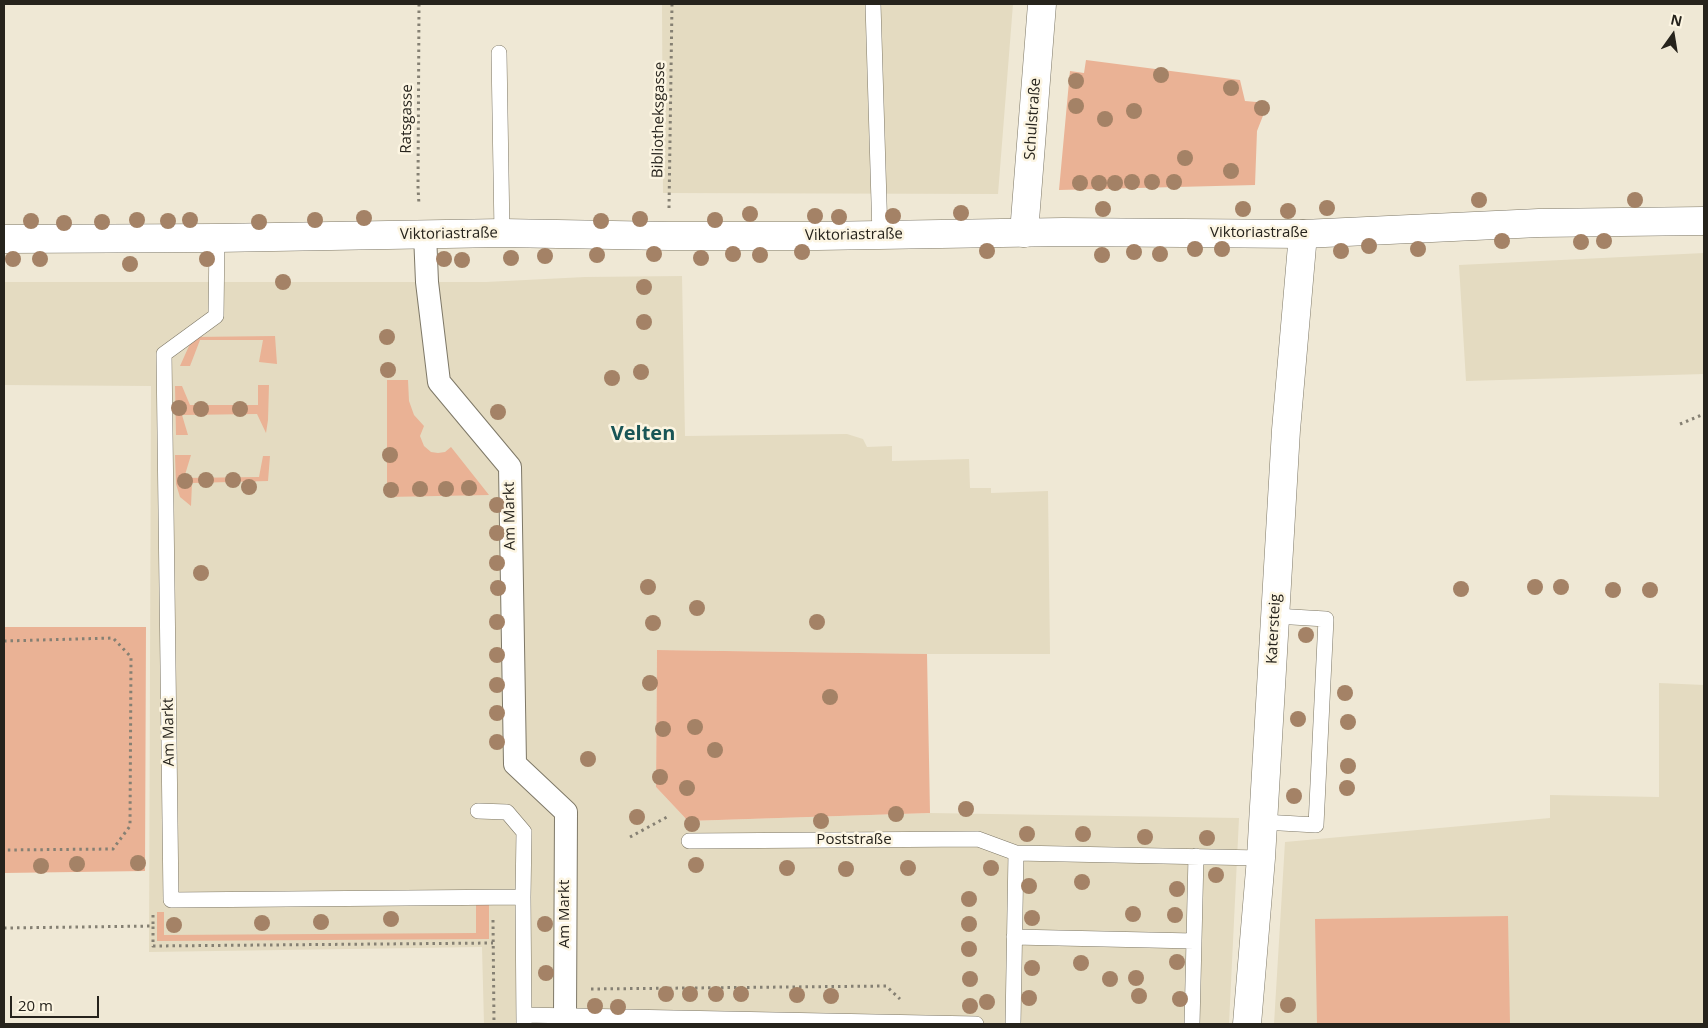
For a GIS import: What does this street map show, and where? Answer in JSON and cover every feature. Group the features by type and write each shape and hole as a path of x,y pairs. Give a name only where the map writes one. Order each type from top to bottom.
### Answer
{"street":[{"name":"Schulstraße","path":"1024,233 1042,4"},
{"name":"Viktoriastraße","path":"4,239 216,238 502,233 668,236 1024,233 1303,234 1539,223 1704,221"},
{"name":"Am Markt","path":"425,234 427,282 439,382 510,467 515,764 566,812 565,1016"},
{"name":"Katersteig","path":"1247,1024 1261,858 1286,430 1303,234"}],"lane":[{"path":"872,4 880,235"},
{"path":"499,52 502,233"},
{"name":"Am Markt","path":"216,238 216,316 164,354 171,900 523,897"},
{"path":"1263,822 1316,825 1326,619 1275,616"},
{"path":"478,811 507,812 524,832 522,887 524,1019 565,1016 976,1024"},
{"name":"Poststraße","path":"689,841 978,839 1016,853 1261,858"},
{"path":"1013,1024 1016,853"},
{"path":"1192,1024 1196,856"},
{"path":"1014,937 1194,941"}],"path":[{"name":"Ratsgasse","path":"419,4 418,197 425,234"},
{"name":"Bibliotheksgasse","path":"668,236 672,4"},
{"path":"1680,424 1704,414"},
{"path":"4,641 113,638 131,657 131,667 130,826 114,850 4,850"},
{"path":"630,837 667,817"},
{"path":"492,898 494,1024"},
{"path":"4,928 153,926 154,946 493,943"},
{"path":"565,986 886,986 928,1023"}],"shaded area":[{"path":"662,4 1013,4 998,194 663,193"},
{"path":"1086,60 1240,80 1245,101 1268,103 1257,131 1255,185 1059,190 1070,71 1084,73"},
{"path":"1704,253 1704,374 1466,381 1459,265"},
{"path":"682,276 685,436 847,434 863,439 867,447 892,446 892,461 969,459 970,488 991,488 991,493 1048,491 1050,654 657,650 656,787 688,821 930,813 1239,818 1229,1024 484,1024 482,947 149,952 151,386 4,385 4,282 486,282 585,277"},
{"path":"275,336 277,364 259,362 263,340 200,340 190,366 180,366 193,337"},
{"path":"387,380 408,380 409,401 414,415 424,426 420,436 424,446 431,452 438,453 445,452 451,447 489,495 387,497"},
{"path":"258,385 269,385 266,433 257,414 182,415 188,435 176,435 175,386 182,386 190,405 258,405"},
{"path":"175,455 191,455 184,478 259,477 263,456 270,456 268,481 192,483 191,506 180,497 176,484"},
{"path":"4,627 146,627 145,871 4,873"},
{"path":"657,650 927,654 930,813 688,821 656,787"},
{"path":"1659,683 1704,685 1704,1024 1274,1024 1285,842 1550,818 1550,795 1659,797"},
{"path":"476,905 489,905 489,939 157,941 157,912 164,912 164,935 476,933"},
{"path":"1508,916 1510,1024 1317,1024 1315,919"}],"district":[{"name":"Velten","path":"643,434"}]}
